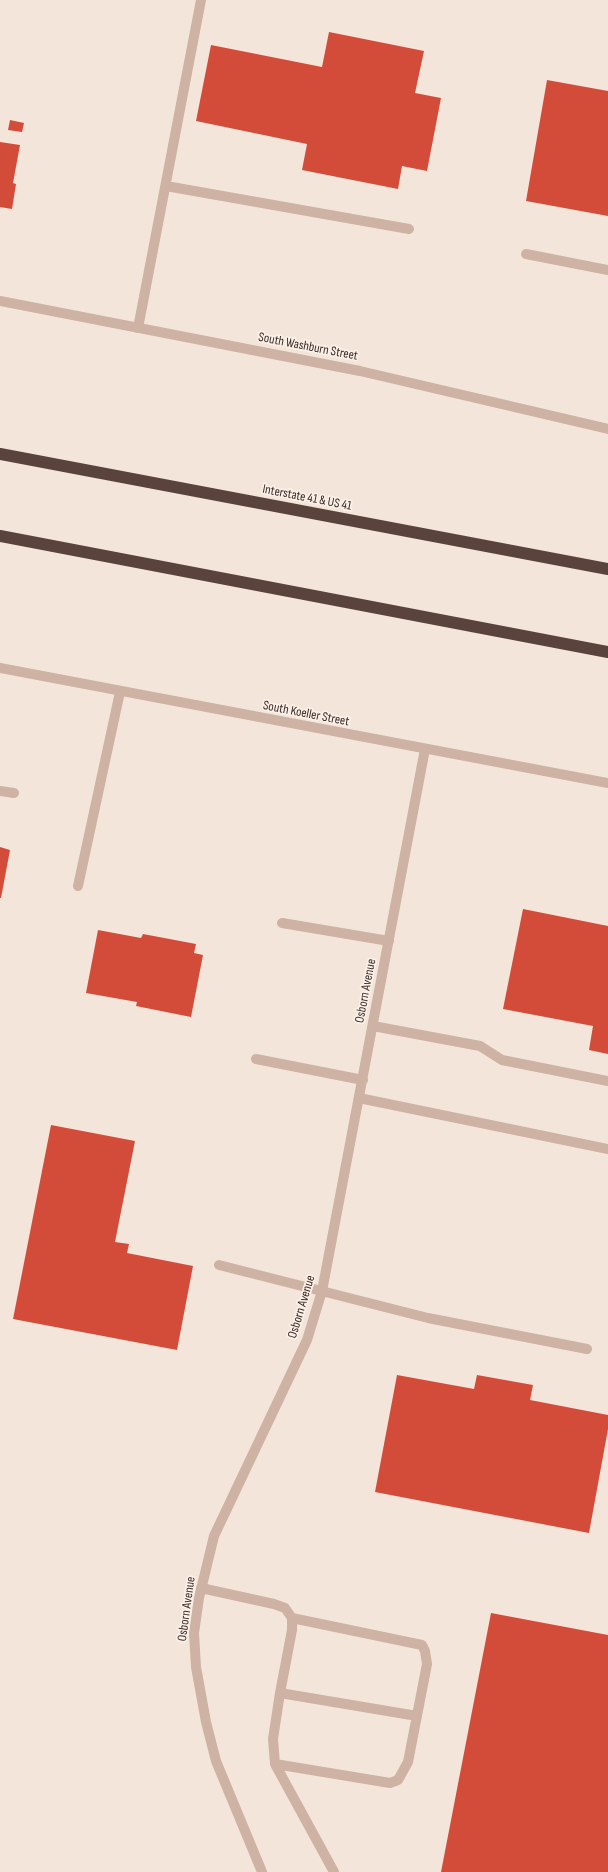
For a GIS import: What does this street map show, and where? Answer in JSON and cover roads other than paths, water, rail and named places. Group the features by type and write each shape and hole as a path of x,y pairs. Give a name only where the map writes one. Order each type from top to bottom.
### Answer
{"highway":[{"name":"Interstate 41 & US 41","path":"0,454 608,570"},
{"path":"0,536 608,652"}],"street":[{"path":"138,328 201,0"},
{"path":"166,186 409,229"},
{"path":"526,254 608,270"},
{"name":"South Washburn Street","path":"0,301 360,370 608,429"},
{"name":"South Koeller Street","path":"0,668 608,784"},
{"path":"78,886 120,692"},
{"name":"Osborn Avenue","path":"262,1872 216,1761 206,1722 194,1650 194,1633 201,1588 214,1536 315,1319 322,1291 363,1080 425,749"},
{"path":"0,791 14,793"},
{"path":"282,923 389,942"},
{"path":"373,1026 480,1046 502,1060 608,1081"},
{"path":"256,1059 363,1080"},
{"path":"359,1098 608,1150"},
{"path":"219,1265 435,1320 587,1349"},
{"path":"201,1588 274,1604 285,1608 292,1618 292,1630 273,1739 275,1764 337,1872"},
{"path":"275,1764 390,1783 398,1780 405,1770 408,1762 427,1664 425,1651 422,1644 292,1618"},
{"path":"280,1693 417,1716"}]}
